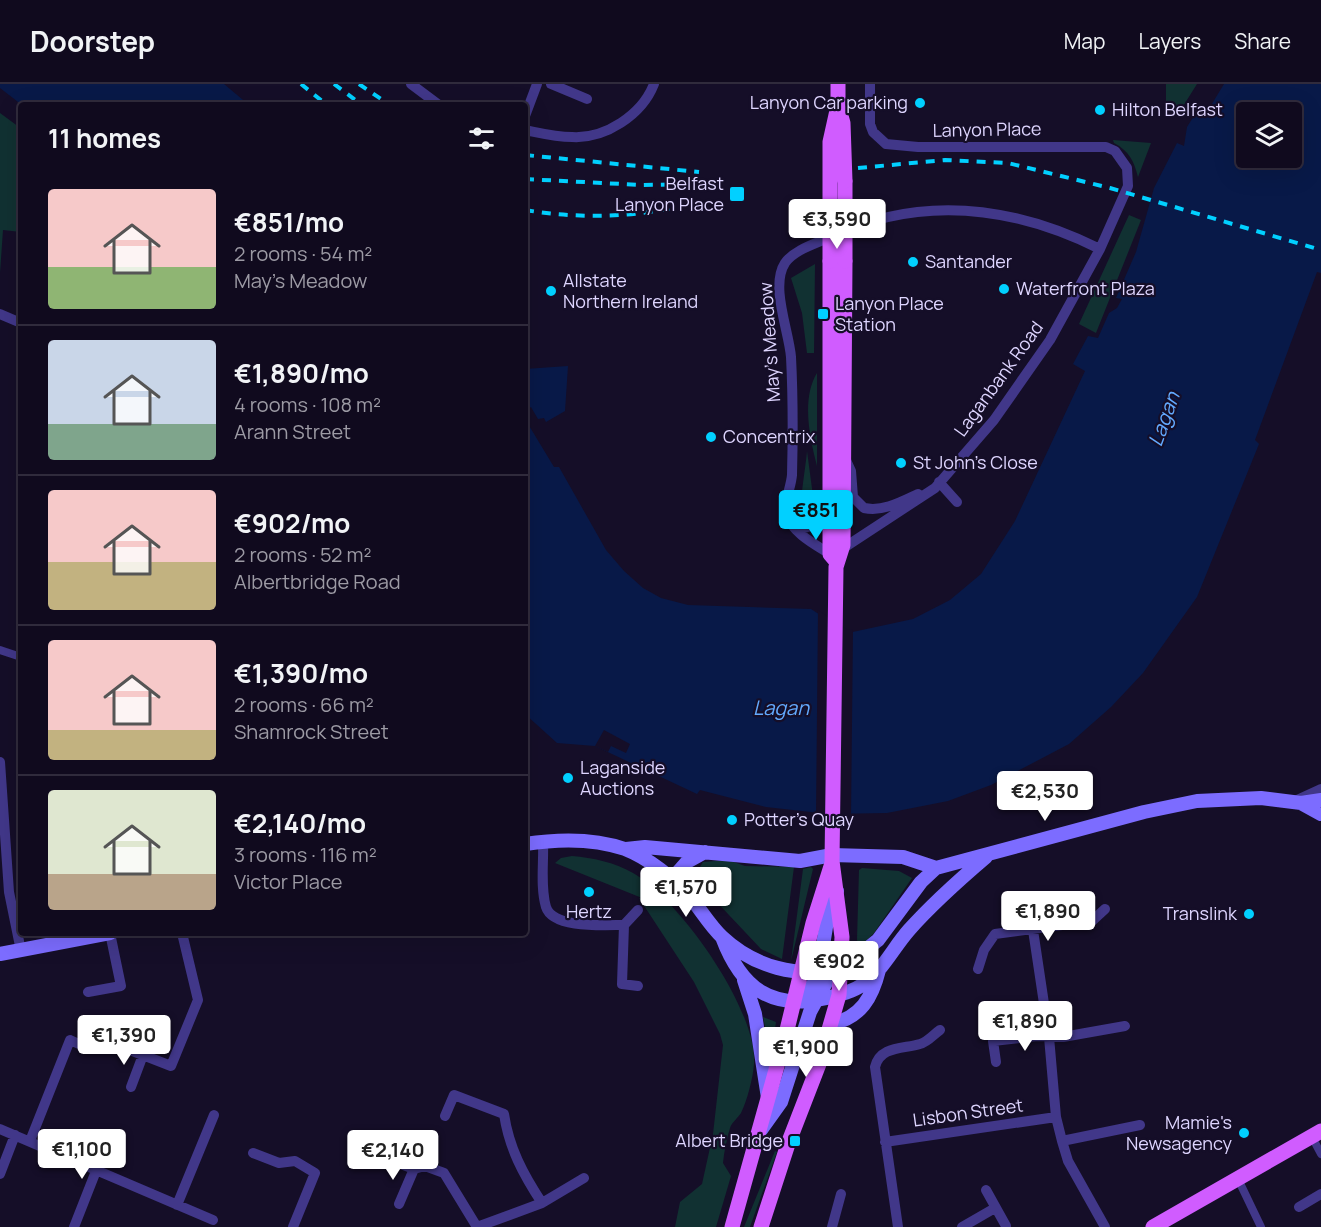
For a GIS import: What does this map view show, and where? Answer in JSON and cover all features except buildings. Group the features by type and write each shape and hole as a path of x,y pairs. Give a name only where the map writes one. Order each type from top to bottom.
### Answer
{"main road":[{"path":"732,1227 832,858 836,555 845,458 838,261 830,142 838,106 838,84"},
{"path":"836,555 830,520 838,261"},
{"path":"758,1134 781,1102 815,1000 827,981 860,957 878,940 921,882 936,868 1144,812 1197,801 1261,798 1298,802 1321,800"},
{"path":"1298,802 1321,814"},
{"path":"528,844 543,841 588,842 626,849 645,847 800,861 903,857 936,868"},
{"path":"626,849 672,879 722,937 772,966 800,974 820,974 842,968"},
{"path":"672,879 687,862 705,852"},
{"path":"722,937 731,962 743,978 765,995 794,1002 839,995 863,985 879,970 928,910 987,855"},
{"path":"761,1227 832,1024 839,995 842,968 838,890 832,858"},
{"path":"794,1002 817,981 820,974 828,915 838,890"},
{"path":"0,954 83,936"},
{"path":"832,1024 859,1012 870,997 879,970"},
{"path":"743,978 754,1014 768,1098"},
{"path":"1154,1227 1316,1134"}],"street":[{"path":"411,84 436,102"},
{"path":"528,108 537,84"},
{"path":"551,84 587,99"},
{"path":"528,130 573,138 606,130 622,122 643,104 654,84"},
{"name":"Lanyon Place","path":"870,84 870,124 873,132 886,144 918,147 1106,147 1115,152 1127,168 1128,186"},
{"name":"Laganbank Road","path":"836,555 937,485 994,420 1050,340 1100,249 1128,186"},
{"name":"May's Meadow","path":"798,530 791,525 786,513 792,476 792,381 781,294 782,269 792,256 859,225 894,216 948,209 1012,215 1100,249"},
{"path":"0,314 18,322"},
{"name":"Laganbank Road","path":"845,458 851,471 853,496 864,508 879,509 892,506 937,485"},
{"path":"937,485 957,502"},
{"path":"798,530 830,520"},
{"path":"798,530 836,555"},
{"path":"0,650 18,656"},
{"path":"0,762 9,892 21,951"},
{"path":"1298,802 1321,789"},
{"path":"543,841 546,908 553,917 565,923 624,926"},
{"path":"978,969 984,950 995,934 1092,921 1106,909"},
{"path":"638,910 624,926 622,984 638,986"},
{"path":"1033,930 1049,1037 1056,1117 1068,1161 1105,1227"},
{"path":"88,992 122,986 111,936"},
{"path":"112,1043 171,1066 198,999 183,936"},
{"path":"996,1062 993,1041 1049,1037 1125,1026"},
{"path":"898,1227 875,1067 877,1058 893,1050 923,1043 940,1030"},
{"path":"30,1141 70,1040 79,1044"},
{"path":"130,1087 143,1055"},
{"path":"445,1116 454,1095 504,1114 510,1145 520,1170 542,1203"},
{"path":"177,1205 214,1115"},
{"name":"Lisbon Street","path":"885,1142 1056,1117"},
{"path":"1062,1141 1140,1125"},
{"path":"0,1128 213,1220"},
{"path":"1316,1134 1321,1154"},
{"path":"0,1174 15,1135"},
{"path":"253,1153 279,1163 296,1161 315,1173 293,1227"},
{"path":"383,1157 414,1169 425,1166 444,1173 477,1227 542,1203 584,1178"},
{"path":"399,1204 414,1169"},
{"path":"74,1227 96,1171"},
{"path":"1238,1179 1261,1227"},
{"path":"986,1190 1006,1226"},
{"path":"832,1227 841,1194"},
{"path":"1299,1207 1321,1194"},
{"path":"962,1227 995,1208"}],"green space":[{"path":"1166,84 1197,84 1180,111 1166,111"},
{"path":"0,113 18,126 18,232 3,230 0,273"},
{"path":"1113,140 1151,143 1138,177 1130,157"},
{"path":"1129,215 1141,220 1096,333 1079,324"},
{"path":"815,264 814,353 807,353 802,313 791,278"},
{"path":"817,373 817,466 808,419 808,407 812,383"},
{"path":"807,451 815,511 807,517 802,514 801,508"},
{"path":"572,856 611,863 633,873 652,886 693,931 730,987 743,1015 752,1041 754,1064 745,1102 741,1113 731,1126 727,1141 723,1163 731,1176 716,1227 675,1227 680,1202 702,1184 713,1134 723,1045 720,1034 694,982 639,898 647,900 555,863 561,858"},
{"path":"728,860 745,866 794,867 782,959 761,949 696,880 696,873 703,862"},
{"path":"811,867 813,869 791,961 803,869"},
{"path":"862,868 899,871 912,878 874,933 860,947 857,940 859,870"},
{"path":"763,1017 776,1022 772,1051 770,1050"},
{"path":"775,1151 777,1152 750,1227 744,1227"}],"water":[{"path":"0,84 224,84 245,102 18,102 0,88"},
{"name":"Lagan","path":"1224,84 1321,84 1321,273 1317,272 1255,440 1259,444 1197,597 1143,673 1111,707 1069,744 991,785 948,801 887,813 829,814 766,807 700,790 697,794 595,746 557,743 528,717 528,424 554,467 559,467 606,550 643,588 661,598 688,605 811,609 848,633 913,619 950,600 981,574 1015,521 1085,371 1073,364 1088,336 1098,338 1109,313 1117,308 1122,299 1116,298 1136,252 1154,188 1177,143 1184,146 1187,127 1199,108 1210,107"},
{"path":"568,366 565,411 546,422 544,418 538,419 531,407 528,409 528,369"}],"pier":[{"path":"818,610 848,630 853,629 851,818 816,816"},
{"path":"604,730 630,744 626,753 611,746 608,752 595,746"}],"railway":[{"path":"301,84 323,102"},
{"path":"334,84 358,102"},
{"path":"359,84 386,102"},
{"path":"528,155 699,172"},
{"path":"858,168 945,160 1008,163 1110,188 1321,250"},
{"path":"528,179 641,185 699,184"},
{"path":"528,210 599,216 636,214 673,208"}],"place":[{"name":"Lanyon Car parking","path":"920,103"},
{"name":"Hilton Belfast","path":"1100,110"},
{"name":"Belfast Lanyon Place","path":"737,194"},
{"name":"Santander","path":"913,262"},
{"name":"Waterfront Plaza","path":"1004,289"},
{"name":"Allstate Northern Ireland","path":"551,291"},
{"name":"Lanyon Place Station","path":"823,314"},
{"name":"Concentrix","path":"711,437"},
{"name":"St John's Close","path":"901,463"},
{"name":"Laganside Auctions","path":"568,778"},
{"name":"Potter's Quay","path":"732,820"},
{"name":"Hertz","path":"589,892"},
{"name":"Translink","path":"1249,914"},
{"name":"Mamie's Newsagency","path":"1244,1133"},
{"name":"Albert Bridge","path":"795,1141"}]}
